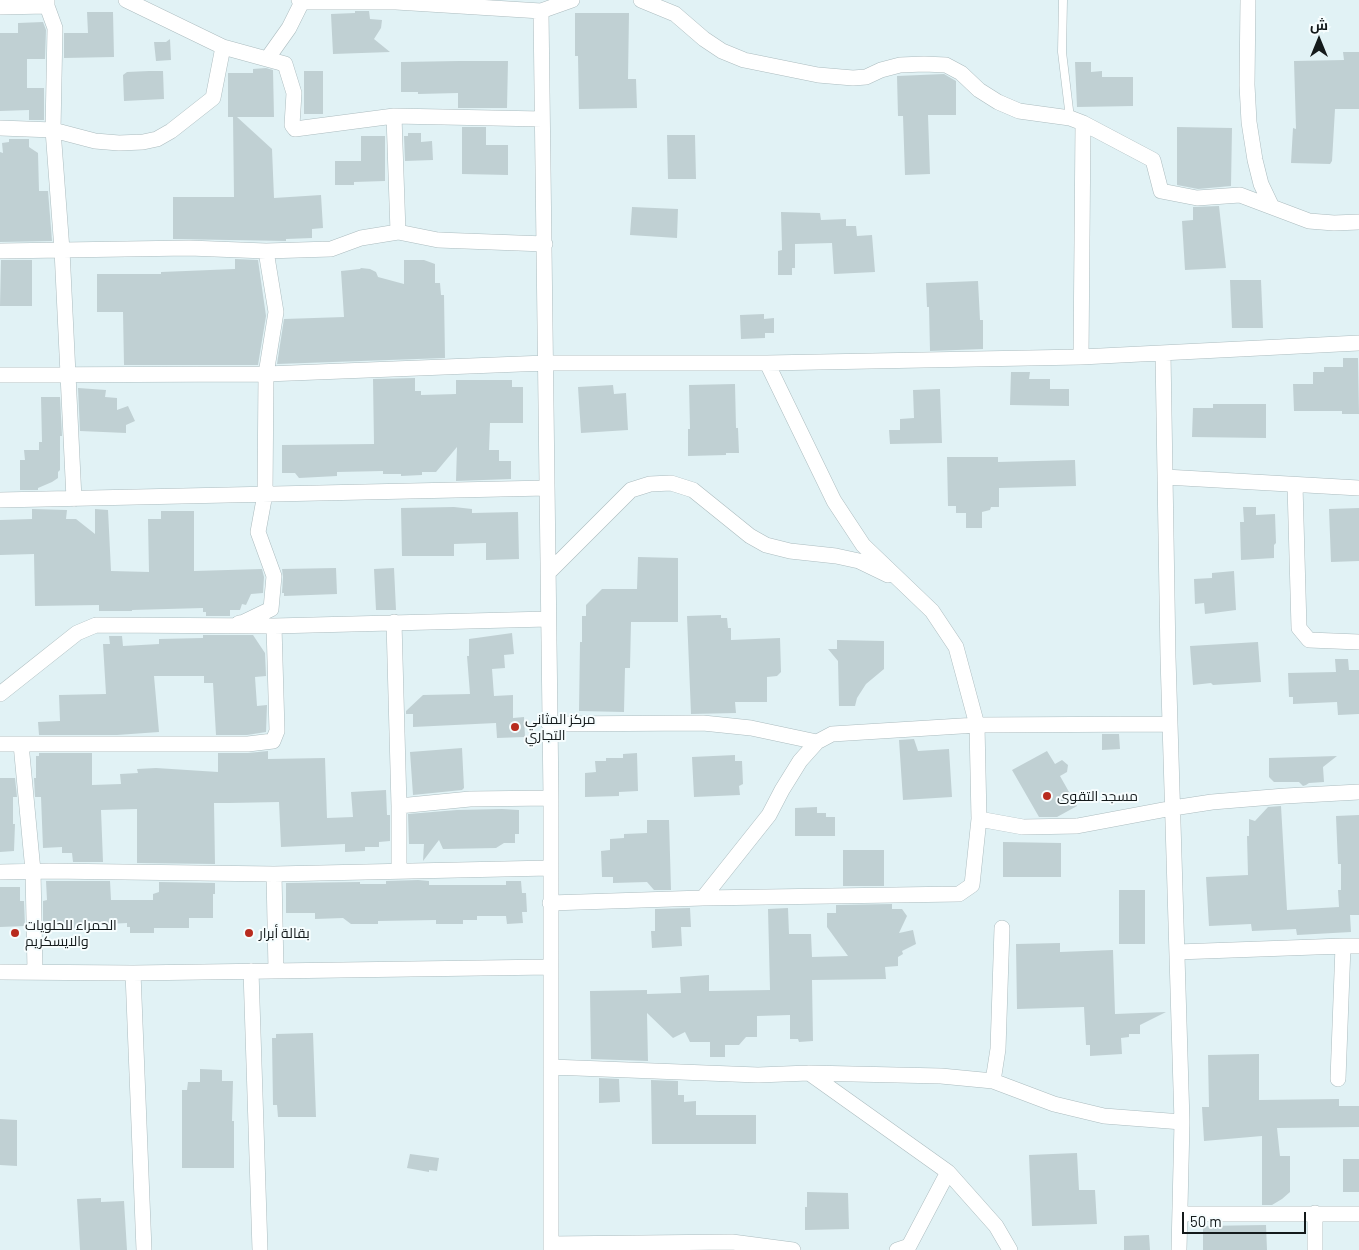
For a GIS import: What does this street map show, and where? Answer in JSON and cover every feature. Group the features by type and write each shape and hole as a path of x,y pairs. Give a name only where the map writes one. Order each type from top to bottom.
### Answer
{"street":[{"path":"126,0 224,47 285,64 294,93 292,125 295,129 394,116 542,119"},
{"path":"267,59 289,28 300,1 396,2 541,11 572,0"},
{"path":"641,0 675,14 704,39 722,51 744,60 818,75 853,78 866,76 900,65 946,65 961,73 980,90 998,102 1019,111 1077,121 1153,160 1161,191 1197,198 1240,195 1309,220 1334,223 1359,222"},
{"path":"1248,0 1246,85 1249,122 1254,160 1271,205"},
{"path":"0,7 47,3 55,28 53,130 62,250 74,499"},
{"path":"541,11 551,798 551,1247 732,1242 793,1250"},
{"path":"0,128 53,130 80,138 111,142 143,142 157,139 171,131 213,98 224,47"},
{"path":"394,116 398,232"},
{"path":"1077,121 1082,357"},
{"path":"0,251 189,248 331,249 361,238 398,232 438,240 545,244"},
{"path":"208,626 244,622 271,609 274,576 258,532 265,494 266,374 276,312 266,250"},
{"path":"0,375 266,374 546,363 768,363 1082,357 1359,343"},
{"path":"1164,353 1170,724 1182,1122 1179,1250"},
{"path":"550,903 703,898 959,894 972,885 979,819 977,725 956,647 932,611 863,545 834,501 768,363"},
{"path":"1165,477 1359,488"},
{"path":"548,573 631,490 650,484 671,483 693,490 750,536 766,545 790,551 836,556 859,561 896,578"},
{"path":"1295,485 1299,628 1309,640 1359,642"},
{"path":"0,500 547,488"},
{"path":"0,694 77,633 96,625 274,626 548,618"},
{"path":"394,622 399,871"},
{"path":"0,744 248,744 273,740 277,731 274,626"},
{"path":"549,724 703,723 751,728 817,742"},
{"path":"703,898 769,815 800,761 817,742 832,734 977,725 1170,724"},
{"path":"21,744 32,871 35,971"},
{"path":"979,819 1023,827 1077,826 1173,808 1258,798 1359,792"},
{"path":"399,806 470,799 551,798"},
{"path":"0,872 274,874 550,868"},
{"path":"274,874 276,970"},
{"path":"993,1081 998,1049 1002,928"},
{"path":"1338,1079 1343,946"},
{"path":"1176,952 1359,946"},
{"path":"0,972 133,973 551,967"},
{"path":"251,971 260,1250"},
{"path":"133,973 144,1250"},
{"path":"551,1067 758,1075 809,1073 941,1076 993,1081 1054,1104 1104,1116 1182,1122"},
{"path":"809,1073 948,1172 996,1226 1010,1250"},
{"path":"897,1250 909,1246 948,1172"},
{"path":"1315,1213 1315,1250"},
{"path":"1181,1214 1359,1214"}],"lane":[{"path":"1063,0 1062,52 1077,121"}],"building":[{"path":"355,11 369,11 370,19 382,20 381,28 374,39 390,52 333,54 331,14 355,13"},
{"path":"87,12 113,12 114,57 64,58 64,33 88,33"},
{"path":"575,13 629,13 628,79 636,79 637,108 579,109 578,56 575,56"},
{"path":"43,22 46,30 45,59 27,59 27,88 44,88 44,120 29,120 29,110 0,111 0,33 18,33 18,23"},
{"path":"170,39 171,60 156,61 154,42 166,42"},
{"path":"1343,52 1359,52 1359,109 1335,109 1332,161 1330,164 1291,163 1293,128 1296,129 1294,61 1344,60"},
{"path":"508,61 507,108 458,108 458,93 418,94 418,92 401,92 401,62"},
{"path":"1075,62 1091,62 1091,72 1102,71 1102,77 1133,77 1133,106 1077,107"},
{"path":"266,68 273,70 274,117 237,117 272,149 274,198 321,195 323,228 312,229 312,238 286,239 286,241 173,239 173,197 234,197 233,117 228,117 228,73 253,73 253,69"},
{"path":"163,71 164,99 124,101 123,75 127,72"},
{"path":"304,71 323,71 323,114 304,114"},
{"path":"944,74 956,81 956,115 928,115 930,174 905,175 903,116 898,116 897,76"},
{"path":"462,127 486,127 486,145 508,145 508,175 462,174"},
{"path":"1177,127 1232,128 1231,186 1198,189 1177,185"},
{"path":"408,133 421,133 421,142 432,141 433,160 405,161 404,136 408,136"},
{"path":"667,135 695,135 696,179 668,179"},
{"path":"361,136 385,136 385,181 354,182 354,185 335,185 335,161 361,161"},
{"path":"9,139 29,139 29,147 38,153 39,191 48,191 52,241 0,242 0,152 3,153 2,143 9,142"},
{"path":"1219,206 1226,268 1185,270 1182,221 1193,220 1193,207"},
{"path":"632,207 678,209 677,238 630,235"},
{"path":"781,212 820,213 821,220 846,219 846,226 856,226 857,236 872,235 875,272 834,274 832,243 795,244 795,268 792,268 792,275 778,275 778,251 782,250"},
{"path":"235,259 258,260 266,316 258,365 124,365 123,312 97,312 97,274 161,274 161,272 235,269"},
{"path":"1,260 32,260 32,306 0,306"},
{"path":"404,260 424,260 435,264 435,283 440,283 441,295 444,295 445,358 277,364 284,319 344,317 341,271 361,268 370,269 376,272 378,277 404,284"},
{"path":"1230,280 1261,280 1263,328 1232,328"},
{"path":"978,281 980,320 983,320 983,349 930,351 929,307 927,307 926,283"},
{"path":"764,314 764,319 774,318 774,333 765,333 765,338 741,339 740,315"},
{"path":"1343,358 1358,358 1359,414 1342,414 1342,411 1294,411 1293,384 1313,384 1313,372 1324,372 1324,367 1343,367"},
{"path":"1011,372 1030,372 1029,379 1050,379 1050,389 1069,389 1069,406 1010,405"},
{"path":"415,378 415,391 421,391 421,395 456,394 456,380 512,380 512,387 523,387 523,423 490,423 489,450 499,450 499,461 511,461 511,479 456,481 457,447 436,472 422,472 422,475 401,476 401,474 383,474 383,471 337,472 337,476 299,478 295,473 282,473 282,445 374,444 373,379"},
{"path":"735,384 736,428 738,428 739,453 688,456 688,429 690,429 689,385"},
{"path":"613,385 614,394 626,393 628,430 581,433 578,387"},
{"path":"78,388 106,390 105,397 117,398 117,410 128,406 135,421 126,425 126,433 80,431"},
{"path":"940,389 942,443 890,444 889,430 900,430 900,419 914,418 913,390"},
{"path":"41,397 60,397 62,436 60,436 60,470 58,478 38,488 38,490 20,490 20,460 25,460 24,450 39,450 39,442 42,442"},
{"path":"1213,404 1266,404 1266,438 1192,437 1193,408 1213,408"},
{"path":"947,457 998,457 998,462 1075,460 1076,486 999,488 999,507 991,507 990,510 982,512 982,528 966,528 966,513 956,513 956,506 948,506"},
{"path":"454,507 472,509 472,513 518,512 519,559 486,560 486,543 454,544 454,556 402,556 401,508"},
{"path":"1243,507 1256,507 1256,515 1275,514 1276,543 1274,545 1274,558 1241,560 1240,522 1244,522"},
{"path":"1359,508 1359,561 1331,562 1329,509"},
{"path":"32,509 67,510 66,519 76,519 95,534 95,509 108,510 111,571 149,572 148,519 161,519 161,511 194,511 194,571 262,569 264,577 263,593 251,594 246,605 242,604 240,610 230,610 230,616 206,616 203,608 99,611 99,605 35,606 34,554 0,555 0,520 32,519"},
{"path":"638,557 678,558 678,622 631,622 630,668 625,668 624,712 579,711 580,642 582,642 582,616 586,616 586,605 602,589 637,589"},
{"path":"336,568 337,594 284,596 284,593 282,593 282,569"},
{"path":"394,568 396,610 376,610 374,569"},
{"path":"1234,571 1236,610 1205,614 1204,603 1195,604 1194,579 1212,578 1212,573"},
{"path":"721,615 721,618 727,618 728,628 731,628 731,640 780,638 781,672 777,676 767,677 767,702 735,702 736,713 691,714 687,616"},
{"path":"512,633 514,654 504,655 505,668 492,669 494,696 513,695 513,718 524,717 525,737 497,738 496,723 413,727 413,714 406,714 406,711 423,695 470,694 467,656 469,656 469,639"},
{"path":"203,635 253,635 265,653 266,676 255,677 257,706 267,705 266,732 247,735 216,735 213,683 204,683 204,676 154,676 159,732 117,735 39,735 38,722 60,721 59,695 106,694 103,644 110,644 109,636 122,636 123,646 159,644 159,639 203,638"},
{"path":"837,640 884,641 884,669 866,684 857,698 855,706 839,706 838,661 828,649 837,649"},
{"path":"1258,642 1261,682 1193,685 1190,646"},
{"path":"1335,659 1348,659 1349,670 1359,670 1359,714 1338,715 1337,702 1293,704 1293,697 1289,697 1288,673 1336,672"},
{"path":"1102,734 1119,734 1120,749 1102,750"},
{"path":"914,739 918,751 949,749 952,797 903,800 899,740"},
{"path":"462,748 464,788 462,790 413,795 410,752"},
{"path":"268,751 268,759 325,758 327,818 353,817 351,792 386,790 387,815 390,815 390,841 379,842 379,847 365,847 365,851 345,852 345,844 281,847 279,802 214,803 215,864 137,863 137,809 101,810 103,862 73,862 72,853 62,853 62,847 43,848 41,797 35,797 34,778 36,778 36,756 39,756 39,753 92,753 92,785 121,784 120,774 138,773 137,769 156,768 218,772 218,753"},
{"path":"1047,751 1055,764 1062,760 1068,765 1067,772 1060,776 1077,806 1057,817 1039,817 1012,770"},
{"path":"637,753 638,791 619,792 619,796 585,797 585,773 596,772 595,761 606,761 606,758 623,758 623,754"},
{"path":"735,755 735,761 742,761 743,784 739,786 740,795 694,797 692,757"},
{"path":"1337,756 1323,767 1324,782 1309,783 1303,786 1299,782 1274,782 1269,777 1269,758"},
{"path":"0,778 15,778 17,797 13,797 14,851 0,852"},
{"path":"1281,806 1287,910 1339,907 1338,890 1341,890 1341,864 1338,864 1336,816 1359,815 1359,915 1350,915 1351,932 1297,935 1296,929 1252,931 1251,924 1209,926 1206,877 1248,875 1247,836 1249,836 1249,819 1255,821 1268,807"},
{"path":"817,807 817,813 826,813 826,817 835,817 835,836 795,836 795,808"},
{"path":"502,809 519,810 519,834 515,834 515,843 504,843 496,848 443,849 439,840 423,861 424,844 409,844 408,814"},
{"path":"647,820 669,820 671,890 654,890 647,882 613,883 613,877 602,877 601,851 610,850 610,839 624,838 624,834 647,833"},
{"path":"1003,842 1061,843 1061,877 1003,877"},
{"path":"843,850 884,850 884,886 843,886"},
{"path":"46,881 110,881 111,900 153,900 153,894 159,892 159,882 215,883 213,918 189,918 189,928 154,928 154,933 130,933 130,927 127,927 127,923 90,925 90,927 71,929 71,924 43,925 43,901 47,900"},
{"path":"386,881 429,881 429,885 506,885 506,881 521,881 522,893 526,893 527,912 522,912 523,923 507,924 506,916 477,916 477,920 463,920 463,924 436,924 436,920 378,921 378,924 351,924 343,918 315,919 315,913 286,913 286,883 360,882 360,884 386,884"},
{"path":"0,887 20,887 20,901 24,901 25,926 0,927"},
{"path":"1119,890 1145,890 1145,944 1119,944"},
{"path":"892,904 892,909 902,909 907,916 899,933 913,930 916,944 902,951 903,954 898,957 898,966 885,967 886,979 812,980 813,1041 799,1042 798,1039 790,1039 790,1015 757,1016 757,1037 746,1037 739,1045 725,1045 725,1057 710,1057 710,1042 690,1042 685,1032 673,1038 647,1013 648,1061 591,1059 590,991 647,990 647,994 681,993 680,977 709,975 709,991 770,990 768,909 788,908 789,934 811,934 812,957 848,956 827,927 827,913 836,913 836,905"},
{"path":"690,908 691,927 681,927 682,946 652,948 651,931 655,931 655,909"},
{"path":"1060,943 1060,952 1113,950 1115,1014 1166,1012 1140,1025 1140,1034 1129,1034 1129,1037 1121,1038 1122,1054 1090,1056 1090,1045 1086,1045 1084,1007 1017,1009 1016,944"},
{"path":"313,1033 316,1117 278,1117 277,1105 273,1105 272,1038 276,1038 276,1034"},
{"path":"1259,1054 1259,1100 1339,1099 1339,1106 1359,1106 1359,1127 1277,1128 1280,1156 1290,1156 1290,1192 1272,1205 1262,1205 1262,1136 1204,1141 1202,1107 1209,1107 1208,1055"},
{"path":"200,1069 222,1070 222,1081 233,1081 234,1168 182,1168 182,1090 187,1090 188,1082 200,1082"},
{"path":"599,1078 619,1079 620,1102 599,1103"},
{"path":"651,1080 678,1081 678,1095 684,1095 684,1102 696,1101 696,1115 756,1115 756,1144 652,1144"},
{"path":"0,1119 17,1120 17,1166 0,1165"},
{"path":"1077,1153 1079,1190 1095,1190 1097,1224 1032,1226 1029,1155"},
{"path":"410,1154 439,1158 437,1171 429,1170 429,1172 407,1168"},
{"path":"1343,1159 1359,1159 1359,1192 1343,1192"},
{"path":"807,1192 848,1193 849,1229 805,1230"},
{"path":"101,1198 101,1202 124,1201 127,1250 80,1250 77,1199"},
{"path":"1266,1225 1267,1250 1203,1250 1203,1226"},
{"path":"1149,1235 1150,1250 1124,1250 1124,1236"}],"place":[{"name":"مركز المثاني التجاري","path":"515,727"},
{"name":"مسجد التقوى","path":"1047,796"},
{"name":"الحمراء للحلويات والايسكريم","path":"15,933"},
{"name":"بقالة أبرار","path":"249,933"}]}
